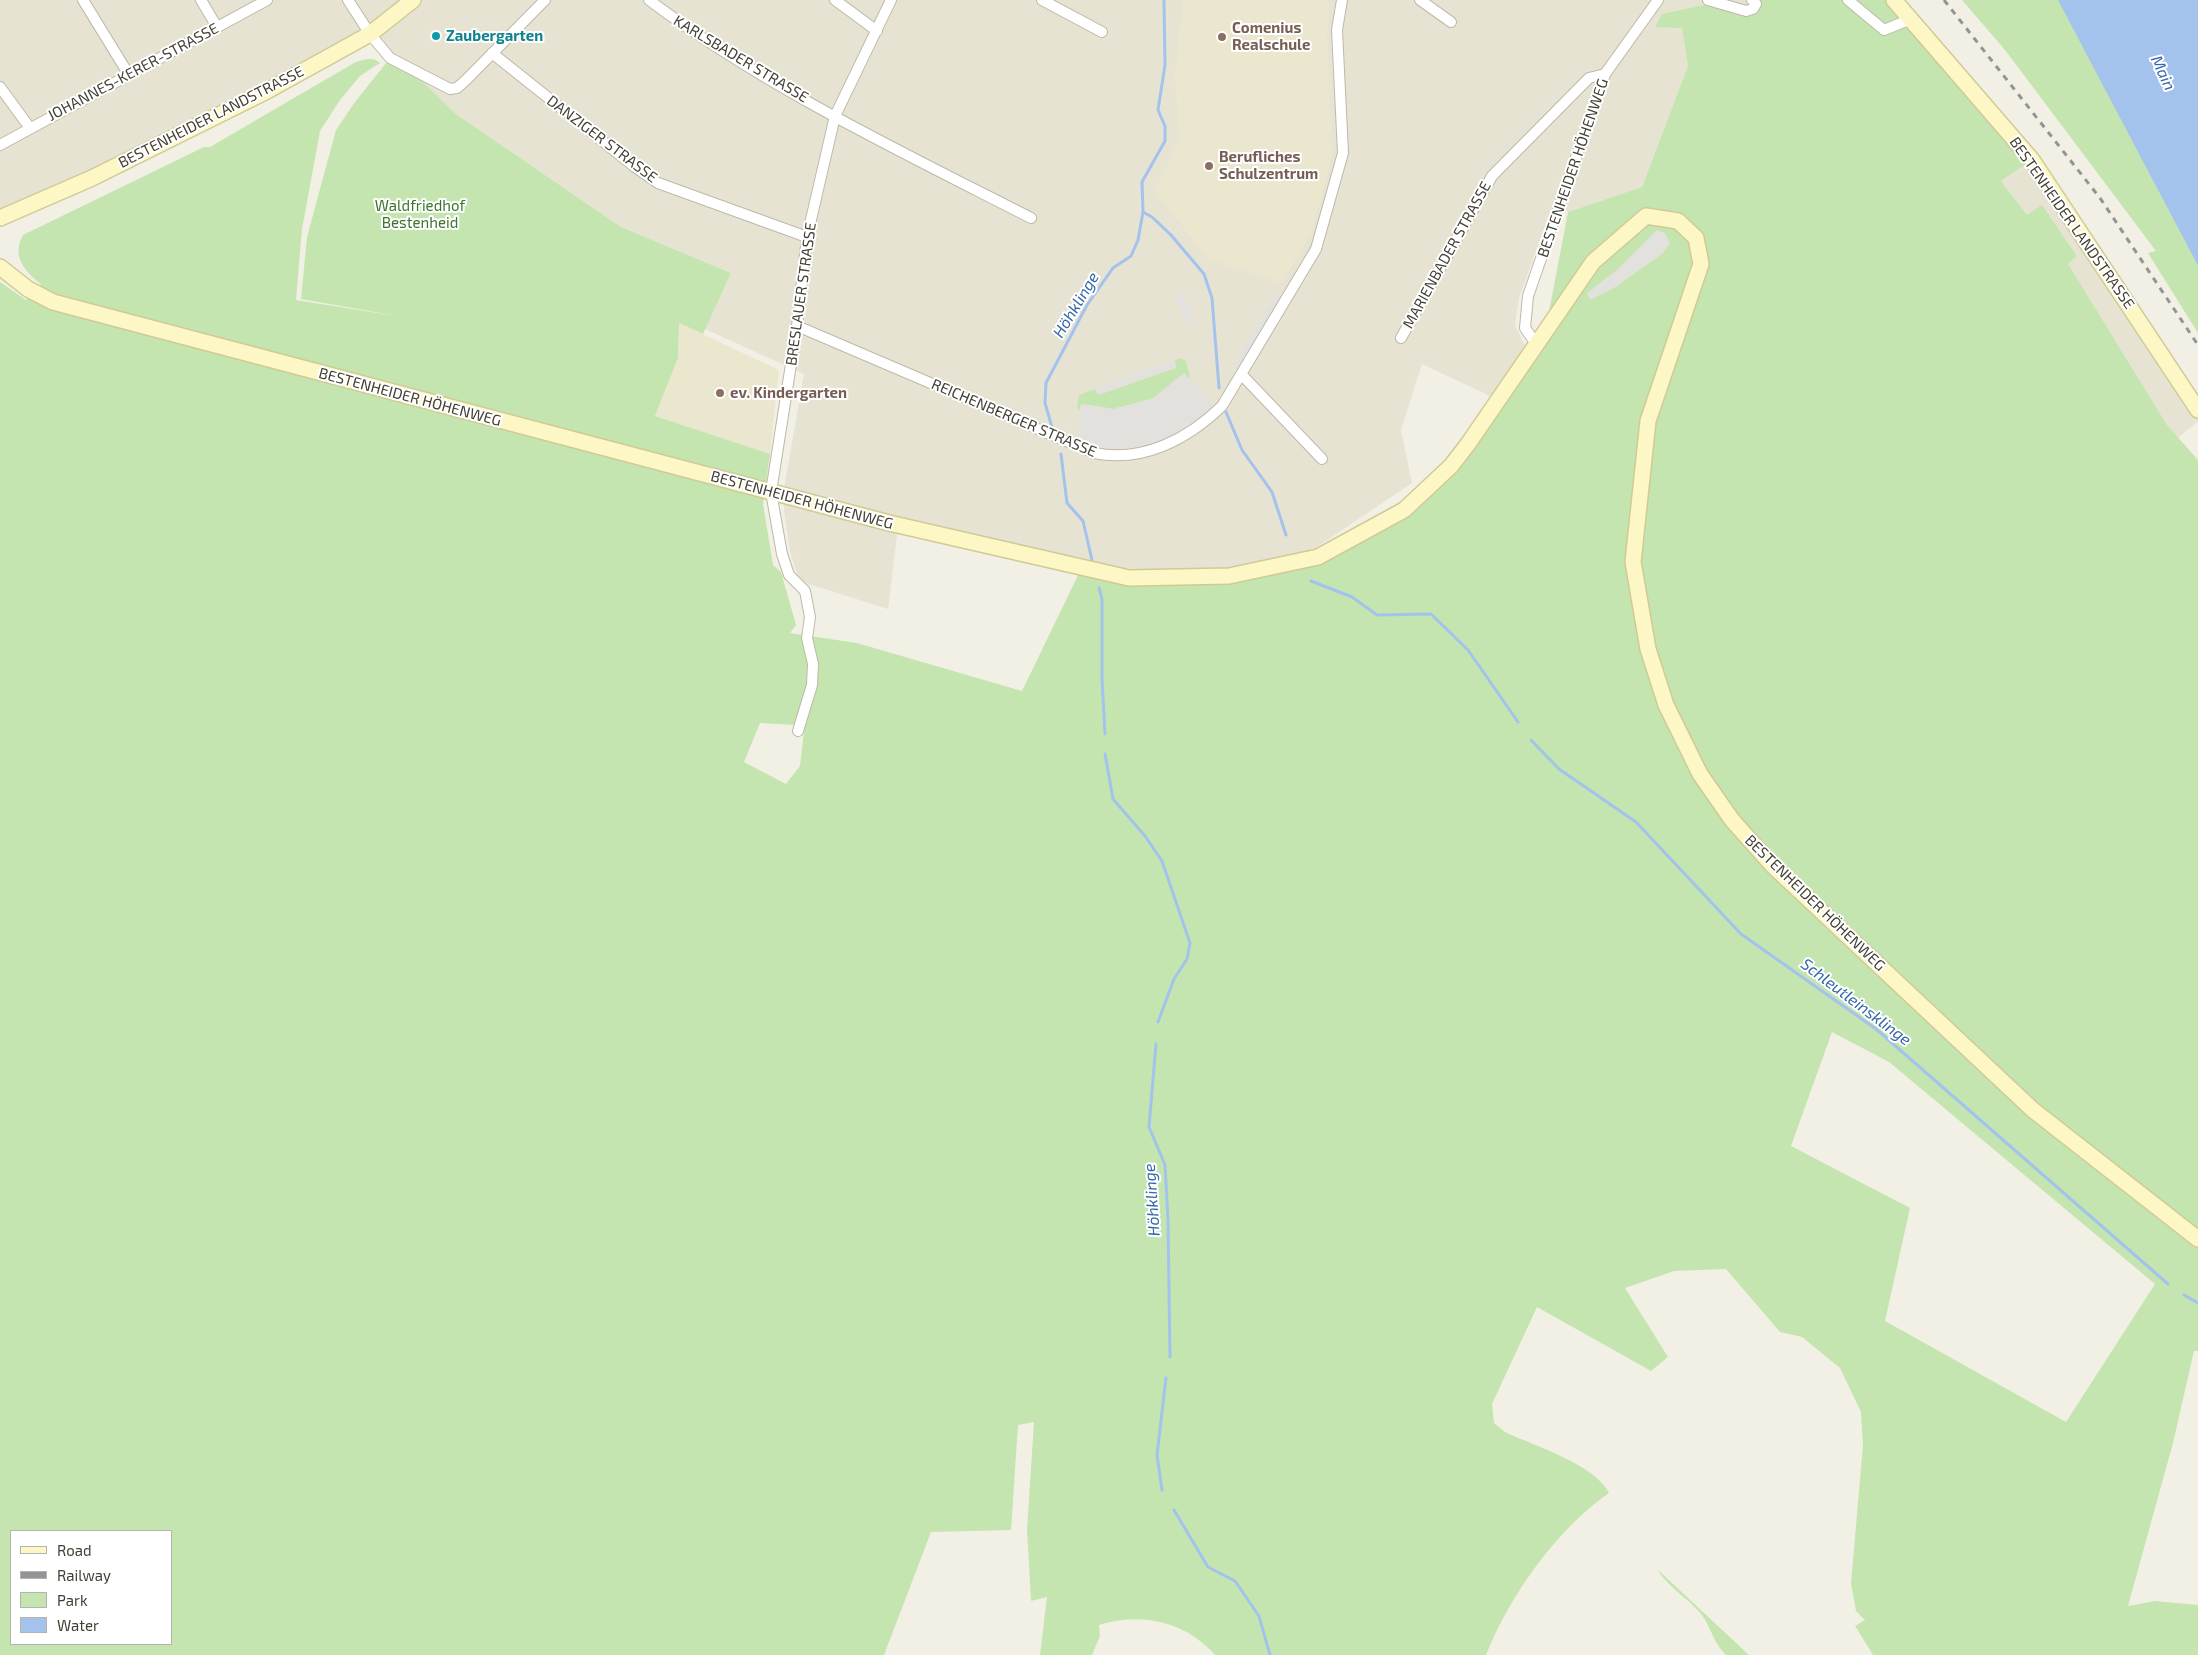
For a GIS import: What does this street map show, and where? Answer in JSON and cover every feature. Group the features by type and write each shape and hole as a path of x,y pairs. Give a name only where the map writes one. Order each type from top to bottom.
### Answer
{"street":[{"path":"83,0 129,75"},
{"path":"201,0 217,28"},
{"name":"JOHANNES-KERER-STRASSE","path":"0,145 267,0"},
{"path":"348,0 370,34 390,58 450,89 457,88 545,0"},
{"name":"BESTENHEIDER LANDSTRASSE","path":"0,218 92,178 218,116 370,34 413,0"},
{"name":"KARLSBADER STRASSE","path":"649,0 695,35 836,116"},
{"path":"835,0 877,31"},
{"name":"BRESLAUER STRASSE","path":"798,731 812,685 813,664 807,638 810,618 805,590 789,575 782,554 771,492 797,326 807,238 836,116 891,0"},
{"path":"1042,0 1102,32"},
{"name":"REICHENBERGER STRASSE","path":"797,326 1094,453 1118,455 1166,447 1210,418 1222,406 1316,249 1343,153 1337,30 1342,0"},
{"path":"1420,0 1451,22"},
{"name":"BESTENHEIDER HÖHENWEG","path":"1537,345 1525,328 1528,296 1605,74 1657,0"},
{"path":"1708,0 1746,12 1753,9 1756,4 1752,0"},
{"path":"1848,0 1884,30 1910,19"},
{"name":"BESTENHEIDER LANDSTRASSE","path":"1894,0 2032,160 2198,410"},
{"name":"DANZIGER STRASSE","path":"492,53 635,167 658,183 807,238"},
{"name":"MARIENBADER STRASSE","path":"1401,338 1492,176 1589,78 1605,74"},
{"path":"0,88 30,128"},
{"path":"836,116 1031,218"},
{"name":"BESTENHEIDER HÖHENWEG","path":"0,267 28,289 53,302 889,523 1129,578 1229,576 1318,557 1404,510 1451,466 1494,408 1593,262 1646,216 1678,221 1696,238 1701,264 1648,421 1633,562 1648,648 1663,696 1700,774 1732,820 1773,866 2011,1090 2033,1110 2198,1239"},
{"path":"1242,375 1322,459"}],"shaded area":[{"path":"0,0 1751,0 1755,4 1682,27 1688,66 1642,187 1568,212 1553,204 1519,298 1515,325 1525,346 1492,397 1422,364 1401,430 1412,483 1317,547 1276,561 1238,569 1155,570 1117,568 899,519 888,609 799,581 790,551 784,510 785,483 804,374 705,329 731,273 621,227 456,114 370,34 0,218"},
{"path":"1183,0 1330,0 1327,36 1332,157 1312,231 1282,283 1207,258 1155,190 1180,138 1175,78"},
{"path":"2032,160 2198,410 2198,421 2178,438 2167,425 2067,264 2077,256 2042,206 2028,216 2001,181"},
{"path":"1657,230 1665,233 1670,243 1662,254 1614,288 1590,300 1587,293 1618,269"},
{"path":"1183,291 1194,321 1186,324 1175,294"},
{"path":"1277,293 1287,299 1242,375 1233,365"},
{"name":"ev. Kindergarten","path":"679,323 779,370 770,454 655,416 678,358"},
{"path":"1174,360 1176,367 1098,395 1096,388"},
{"path":"1184,373 1213,404 1198,421 1164,442 1114,451 1078,442 1082,404 1114,409 1153,398"}],"green space":[{"name":"Waldfriedhof Bestenheid","path":"1751,0 1894,0 2032,160 2001,181 2027,215 2042,205 2077,256 2068,264 2167,425 2198,460 2198,1351 2194,1351 2173,1443 2128,1606 2155,1601 2198,1605 2198,1655 1873,1655 1855,1626 1865,1620 1856,1611 1851,1583 1863,1445 1861,1412 1840,1368 1802,1337 1780,1332 1726,1269 1674,1271 1625,1288 1668,1357 1651,1371 1537,1307 1492,1404 1494,1423 1505,1432 1578,1465 1591,1473 1609,1493 1571,1525 1537,1565 1521,1587 1496,1632 1486,1655 1215,1655 1203,1643 1176,1627 1162,1622 1131,1619 1099,1625 1100,1636 1092,1655 1040,1655 1047,1597 1031,1601 1027,1530 1034,1422 1018,1425 1011,1530 931,1532 884,1655 0,1655 0,282 26,300 41,284 25,269 19,257 18,250 23,235 204,147 210,147 354,63 367,59 374,60 380,63 360,76 340,100 320,131 302,229 296,300 403,317 301,299 307,237 336,130 355,102 390,58 408,68 456,114 621,227 731,273 703,334 679,323 678,358 655,416 770,454 763,504 773,565 781,572 796,625 790,633 857,643 1022,691 1082,567 1129,578 1229,576 1318,557 1404,510 1451,466 1545,333 1568,212 1642,187 1688,66 1682,28 1655,27 1662,14 1714,3 1753,10","holes":["760,723 796,725 804,731 800,766 786,784 744,762","1832,1032 1889,1062 2155,1284 2066,1422 1885,1321 1910,1208 1791,1146"]},
{"path":"1962,0 2059,0 2198,266 2198,333 2148,253 2156,251 2005,50"},
{"path":"1180,358 1186,361 1190,377 1152,401 1115,408 1115,417 1107,415 1108,408 1081,404 1079,411 1077,408 1079,395 1095,389 1098,395 1176,368 1175,360"},
{"path":"1657,1569 1749,1655 1726,1655 1718,1645 1704,1618 1694,1606 1668,1583"}],"water":[{"name":"Main","path":"2058,0 2198,0 2198,266"}],"waterway":[{"name":"Höhklinge","path":"1052,427 1045,403 1046,383 1087,305 1113,268 1131,256 1138,240 1143,212 1142,182 1165,141 1165,126 1158,110 1165,65 1164,1"},
{"name":"Schleutleinsklinge","path":"1143,212 1152,217 1171,235 1204,274 1212,298 1219,388"},
{"name":"Schleutleinsklinge","path":"1226,412 1242,450 1272,492 1286,535"},
{"name":"Höhklinge","path":"1061,454 1067,503 1083,521 1092,560"},
{"name":"Schleutleinsklinge","path":"1311,581 1352,597 1377,615 1431,614 1468,650 1518,722"},
{"name":"Höhklinge","path":"1099,588 1102,599 1102,679 1105,734"},
{"name":"Schleutleinsklinge","path":"1531,740 1559,769 1636,822 1741,934 1876,1029 2168,1284"},
{"name":"Höhklinge","path":"1105,754 1113,799 1145,836 1162,861 1190,943 1187,959 1174,979 1158,1022"},
{"name":"Höhklinge","path":"1156,1044 1149,1127 1165,1165 1168,1219 1170,1357"},
{"name":"Schleutleinsklinge","path":"2184,1295 2198,1303"},
{"name":"Höhklinge","path":"1162,1490 1157,1455 1166,1378"},
{"name":"Höhklinge","path":"1174,1510 1208,1567 1235,1581 1259,1616 1270,1655"}],"railway":[{"path":"1944,0 2100,198 2198,345"}],"place":[{"name":"Zaubergarten","path":"436,36"},
{"name":"Comenius Realschule","path":"1222,37"},
{"name":"Berufliches Schulzentrum","path":"1209,166"},
{"name":"ev. Kindergarten","path":"720,393"}]}
